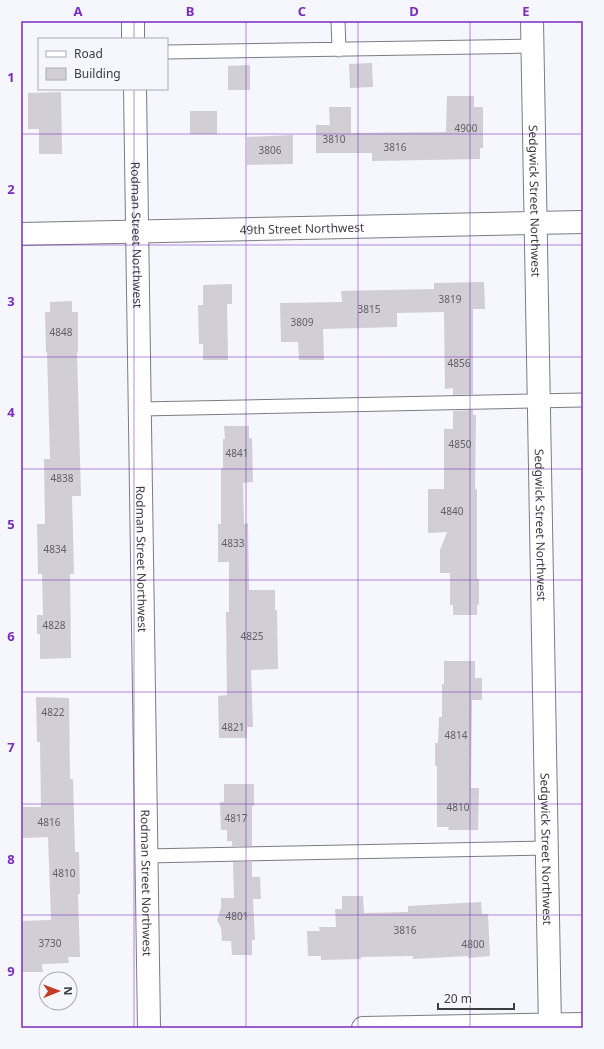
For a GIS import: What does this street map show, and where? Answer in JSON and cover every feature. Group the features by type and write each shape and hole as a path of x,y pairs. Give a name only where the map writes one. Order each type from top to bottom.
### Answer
{"street":[{"path":"133,21 134,38"},
{"name":"Sedgwick Street Northwest","path":"532,21 550,1026"},
{"name":"Rodman Street Northwest","path":"135,90 149,1028"},
{"name":"49th Street Northwest","path":"21,234 583,222"},
{"path":"363,1028 550,1026 583,1024"}],"lane":[{"path":"338,21 339,50"},
{"path":"168,52 533,46"},
{"path":"140,409 583,400"},
{"path":"146,856 547,848"}],"building":[{"path":"372,63 373,87 350,88 349,64"},
{"path":"250,65 250,90 228,90 228,66"},
{"path":"61,92 62,154 39,154 39,129 28,129 28,93"},
{"path":"447,96 474,96 474,107 483,107 483,148 480,148 480,159 372,161 372,153 316,153 316,125 330,125 329,107 351,107 351,133 446,132"},
{"path":"190,111 217,111 217,134 190,134"},
{"path":"293,135 293,164 247,165 247,137"},
{"path":"484,282 485,309 473,309 473,394 453,395 453,388 445,389 444,312 397,313 397,327 323,329 324,360 299,360 298,342 281,342 280,303 342,302 341,291 434,289 434,283"},
{"path":"232,284 232,304 227,304 228,360 203,360 203,344 199,344 198,305 203,305 203,285"},
{"path":"72,301 72,312 78,312 77,352 81,496 72,496 74,574 70,574 71,658 40,659 40,634 37,634 37,615 43,615 42,574 38,574 37,524 45,524 44,459 50,459 45,312 50,312 50,302"},
{"path":"473,410 473,415 476,415 475,489 477,489 477,579 479,579 479,605 477,605 477,615 453,615 453,605 450,605 450,573 440,573 440,550 447,532 428,533 428,489 444,489 444,429 453,429 453,411"},
{"path":"224,426 249,426 249,438 252,438 253,482 243,483 244,524 248,523 249,590 275,590 275,610 277,610 278,669 251,670 253,727 247,727 247,738 219,738 218,696 227,695 226,612 229,612 229,562 218,562 218,524 221,524 221,468 223,468 223,439 225,439"},
{"path":"444,661 475,661 475,678 482,678 482,700 472,700 471,788 479,788 478,830 448,830 449,827 437,827 437,766 435,766 435,743 438,743 439,717 442,717"},
{"path":"36,697 69,698 70,779 73,779 75,852 79,852 80,894 78,894 80,957 68,957 69,963 42,964 43,971 21,972 21,921 51,920 48,837 23,838 23,807 41,807 40,742 37,742"},
{"path":"224,784 254,784 254,806 252,806 252,846 232,846 232,841 227,841 227,830 221,830 220,802 224,802"},
{"path":"233,862 252,862 252,877 260,877 261,899 253,899 255,940 252,940 252,955 232,955 231,941 222,941 221,928 217,920 221,908 221,898 234,898"},
{"path":"342,896 363,896 364,913 408,912 408,906 481,902 482,914 488,914 490,956 413,959 413,956 361,957 361,959 321,960 321,956 308,956 307,931 320,931 319,927 336,927 335,909 342,909"}]}
